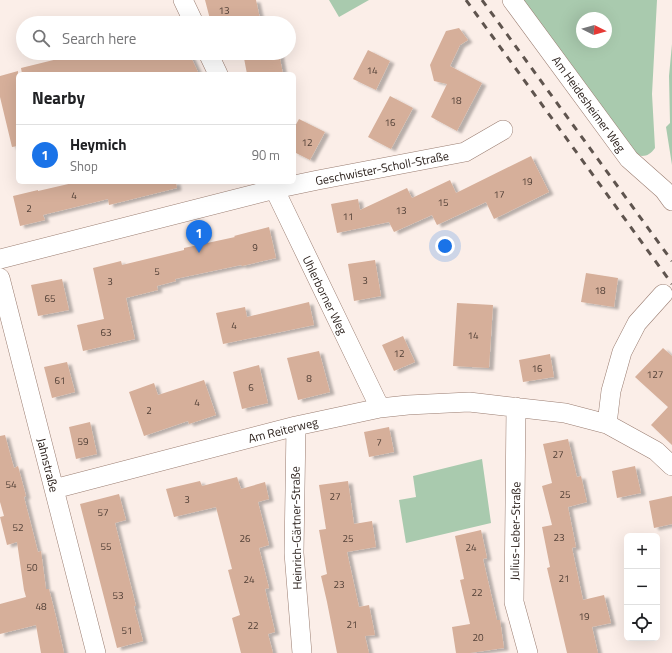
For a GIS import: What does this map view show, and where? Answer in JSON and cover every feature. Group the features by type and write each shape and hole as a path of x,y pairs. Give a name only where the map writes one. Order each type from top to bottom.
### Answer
{"street":[{"path":"183,0 191,16"},
{"name":"Am Heidesheimer Weg","path":"512,0 629,159 664,190 672,201"},
{"path":"211,60 217,72"},
{"name":"Geschwister-Scholl-Straße","path":"296,183 465,152 503,130"},
{"name":"Geschwister-Scholl-Straße","path":"0,259 273,186 288,184"},
{"name":"Uhlerborner Weg","path":"273,186 380,408"},
{"name":"Jahnstraße","path":"0,278 96,653"},
{"path":"607,424 611,391 622,352 637,323 663,294"},
{"name":"Am Reiterweg","path":"54,489 296,426 380,408 469,402 565,413 607,424 656,451 672,466"},
{"name":"Julius-Leber-Straße","path":"516,407 514,602 528,653"},
{"name":"Heinrich-Gärtner-Straße","path":"296,426 294,553 302,653"}],"green space":[{"path":"329,0 369,0 339,17"},
{"path":"522,0 657,0 652,94 655,148 651,153 642,156 635,155"},
{"path":"672,44 672,165 666,127 670,123 669,76"},
{"path":"482,459 491,523 406,543 399,500 416,497 413,476"}],"building":[{"path":"205,0 256,0 259,16 209,16"},
{"path":"459,28 468,40 460,45 450,66 482,83 457,131 431,117 447,84 434,81 430,65 446,31"},
{"path":"368,50 390,61 376,90 353,79"},
{"path":"54,60 192,60 198,72 22,72 21,68"},
{"path":"244,60 280,60 283,72 247,72"},
{"path":"18,71 16,72 16,146 12,147 0,97 0,76"},
{"path":"390,96 413,108 391,149 368,137"},
{"path":"299,119 325,132 310,160 296,153 296,124"},
{"path":"531,156 549,192 494,219 486,202 437,225 432,215 394,232 389,222 337,233 331,204 358,199 360,210 407,188 412,198 450,180 456,193"},
{"path":"68,184 176,184 177,188 109,205 108,199 43,215 45,220 20,226 13,196"},
{"path":"269,227 276,258 175,279 176,281 157,286 158,290 126,298 135,339 83,351 77,325 104,319 93,268 121,261 122,265"},
{"path":"375,260 381,296 354,301 348,264"},
{"path":"586,273 618,278 614,307 581,302"},
{"path":"62,279 69,310 38,316 31,285"},
{"path":"309,302 314,325 223,344 216,313 245,307 247,317"},
{"path":"457,303 493,305 489,368 453,366"},
{"path":"403,336 415,362 394,371 382,345"},
{"path":"663,348 672,356 672,445 651,425 668,407 635,377"},
{"path":"319,351 330,392 298,400 287,358"},
{"path":"550,354 554,377 523,382 519,360"},
{"path":"67,362 75,392 52,398 44,367"},
{"path":"259,365 268,403 242,409 233,372"},
{"path":"204,380 216,415 189,424 188,421 144,436 129,392 154,383 158,395"},
{"path":"90,422 97,454 76,459 69,427"},
{"path":"389,427 394,452 369,457 364,432"},
{"path":"5,435 14,468 18,466 38,552 41,551 46,589 49,589 64,653 41,653 36,625 0,634 0,604 26,597 17,542 7,545 0,517 4,516 0,502 0,436"},
{"path":"568,439 577,477 581,476 587,502 568,507 576,547 572,548 583,600 604,595 611,623 592,627 598,653 567,653 547,568 550,567 542,527 552,525 542,486 552,483 543,444"},
{"path":"635,466 641,493 617,498 612,471"},
{"path":"237,477 241,489 265,482 269,499 258,502 269,545 259,548 269,588 265,589 275,632 268,634 273,653 241,653 232,618 240,615 228,570 232,569 216,507 174,517 166,489 200,481 202,486"},
{"path":"348,481 354,524 372,521 376,547 347,552 359,607 369,605 375,635 365,636 369,653 337,653 321,576 327,574 319,530 326,529 319,485"},
{"path":"119,494 126,520 115,523 136,606 134,606 143,641 117,648 80,504"},
{"path":"672,496 672,524 654,528 649,501"},
{"path":"481,530 487,558 483,559 497,620 500,620 504,648 470,653 456,653 452,627 470,624 460,580 464,579 455,536"}],"railway":[{"path":"466,0 672,284"},
{"path":"482,0 672,261"}],"place":[{"name":"Heymich","path":"199,253"}]}
